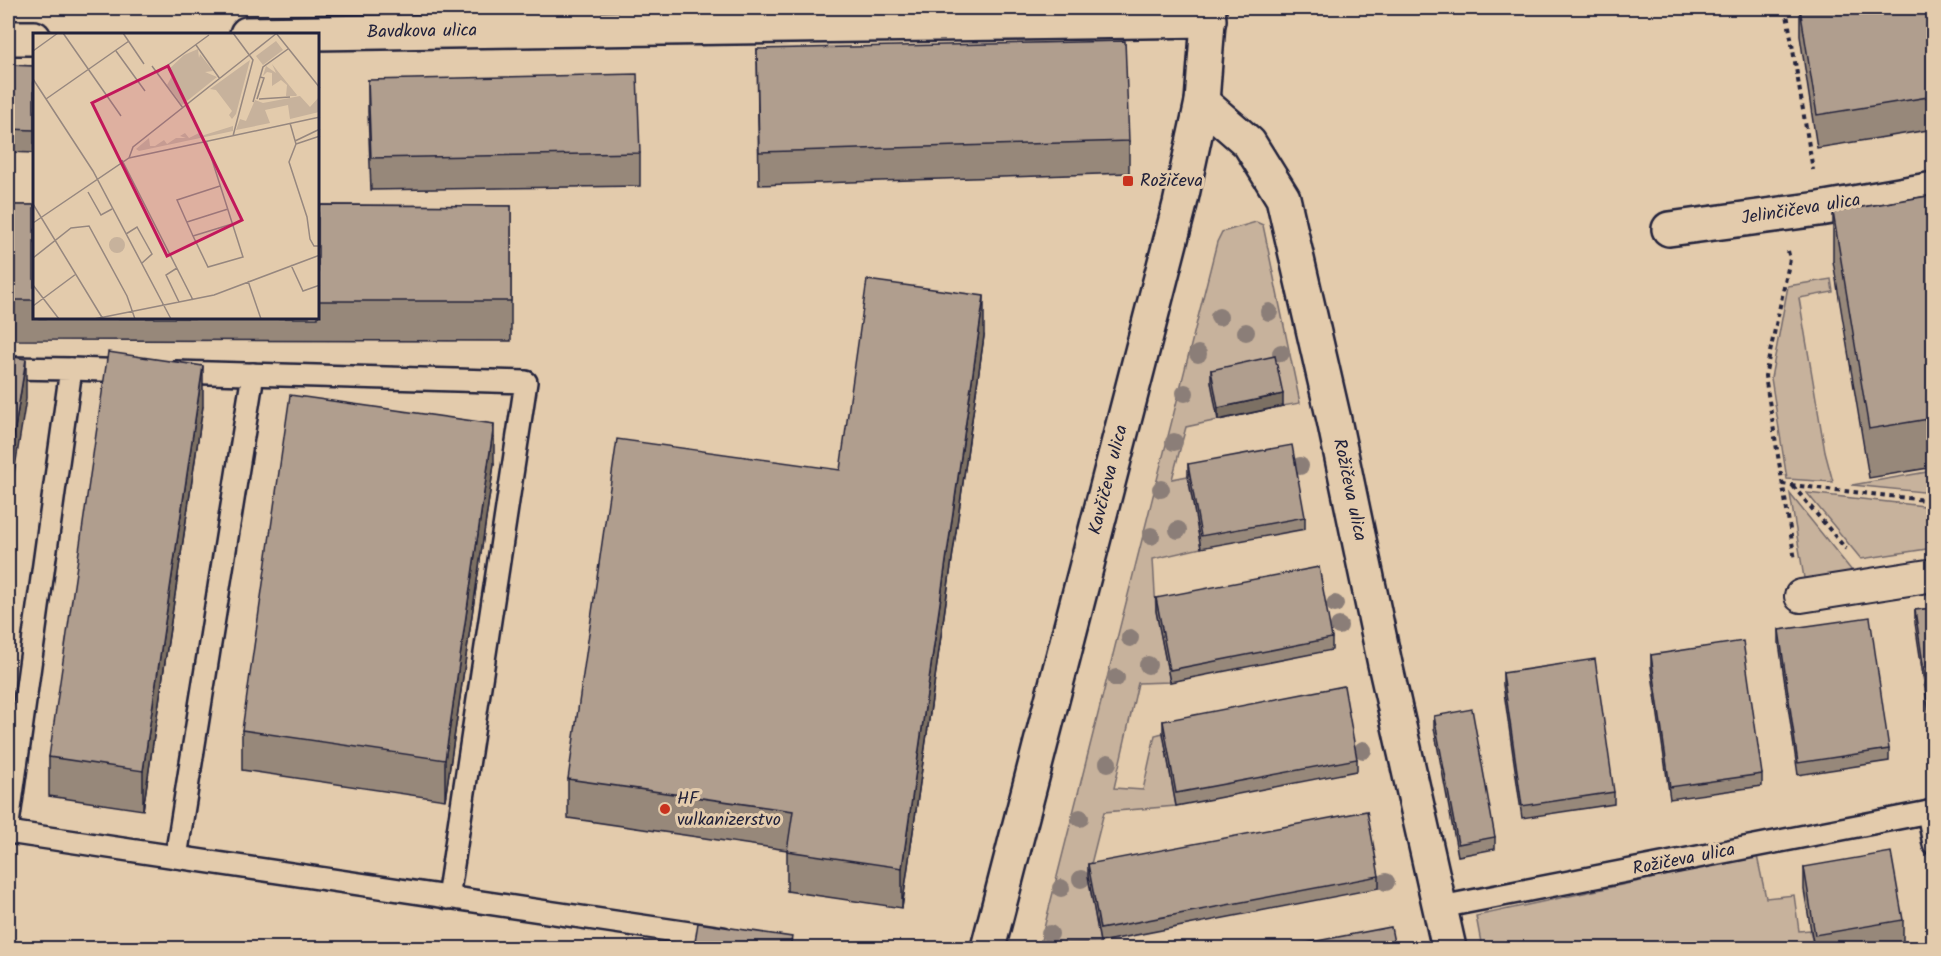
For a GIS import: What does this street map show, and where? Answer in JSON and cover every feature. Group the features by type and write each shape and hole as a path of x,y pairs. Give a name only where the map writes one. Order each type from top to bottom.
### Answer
{"street":[{"name":"Bavdkova ulica","path":"295,33 1209,14"},
{"name":"Kavčičeva ulica","path":"988,948 1180,204 1202,102 1209,14"},
{"path":"8,38 33,38"},
{"name":"Rožičeva ulica","path":"1202,102 1249,143 1283,198 1337,431 1385,663 1449,948"},
{"name":"Jelinčičeva ulica","path":"1669,229 1819,209 1934,189"},
{"path":"1801,596 1934,575"}],"lane":[{"path":"8,368 526,382 448,898"},
{"path":"8,824 71,369"},
{"path":"176,857 253,374"},
{"name":"Rožičeva ulica","path":"1441,907 1931,812 1934,844"},
{"path":"8,832 744,942"}],"path":[{"path":"1786,8 1819,209"},
{"path":"1783,214 1790,259 1765,376 1801,596"},
{"path":"1782,484 1934,501"},
{"path":"1793,486 1875,584"}],"shaded area":[{"path":"1256,222 1263,225 1300,403 1283,406 1275,368 1218,420 1186,427 1172,479 1188,476 1201,548 1153,559 1156,611 1170,682 1138,683 1114,788 1143,790 1155,735 1163,733 1176,806 1104,812 1088,876 1100,942 1058,943 1057,948 1039,948 1217,242 1222,232"},
{"path":"1831,279 1833,292 1799,298 1825,452 1833,482 1787,479 1771,378 1788,286"},
{"path":"1933,471 1933,493 1852,485"},
{"path":"1807,493 1933,507 1933,548 1861,559"},
{"path":"1790,494 1856,576 1805,584"},
{"path":"1757,856 1766,898 1794,895 1799,931 1810,930 1814,948 1482,948 1476,916"}],"building":[{"path":"1800,8 1934,8 1934,96 1817,115"},
{"path":"1125,41 1129,141 759,152 757,49"},
{"path":"8,65 33,66 33,130 8,129"},
{"path":"637,74 640,153 371,158 368,80"},
{"path":"1934,195 1934,418 1869,429 1833,212"},
{"path":"8,205 33,205 33,300 8,300"},
{"path":"320,205 511,206 511,301 320,301"},
{"path":"867,280 984,296 902,868 787,851 793,811 568,779 617,439 840,470"},
{"path":"108,352 203,366 143,771 49,757"},
{"path":"8,356 26,359 8,472"},
{"path":"1275,356 1283,394 1218,408 1211,370"},
{"path":"290,395 494,424 445,760 242,730"},
{"path":"1292,445 1305,517 1201,536 1188,464"},
{"path":"1319,567 1332,638 1170,670 1156,598"},
{"path":"1934,608 1934,737 1915,610"},
{"path":"1870,617 1889,749 1798,763 1779,630"},
{"path":"1743,641 1762,774 1670,787 1651,655"},
{"path":"1595,659 1614,792 1522,806 1503,673"},
{"path":"1344,686 1357,759 1176,793 1163,721"},
{"path":"1472,709 1495,837 1458,844 1434,716"},
{"path":"1367,811 1379,876 1100,929 1088,864"},
{"path":"1891,852 1903,920 1815,935 1804,867"},
{"path":"698,923 792,937 790,948 694,948"},
{"path":"1391,927 1395,948 1280,948"}],"place":[{"name":"Rožičeva","path":"1128,181"},
{"name":"HF vulkanizerstvo","path":"665,809"}]}
